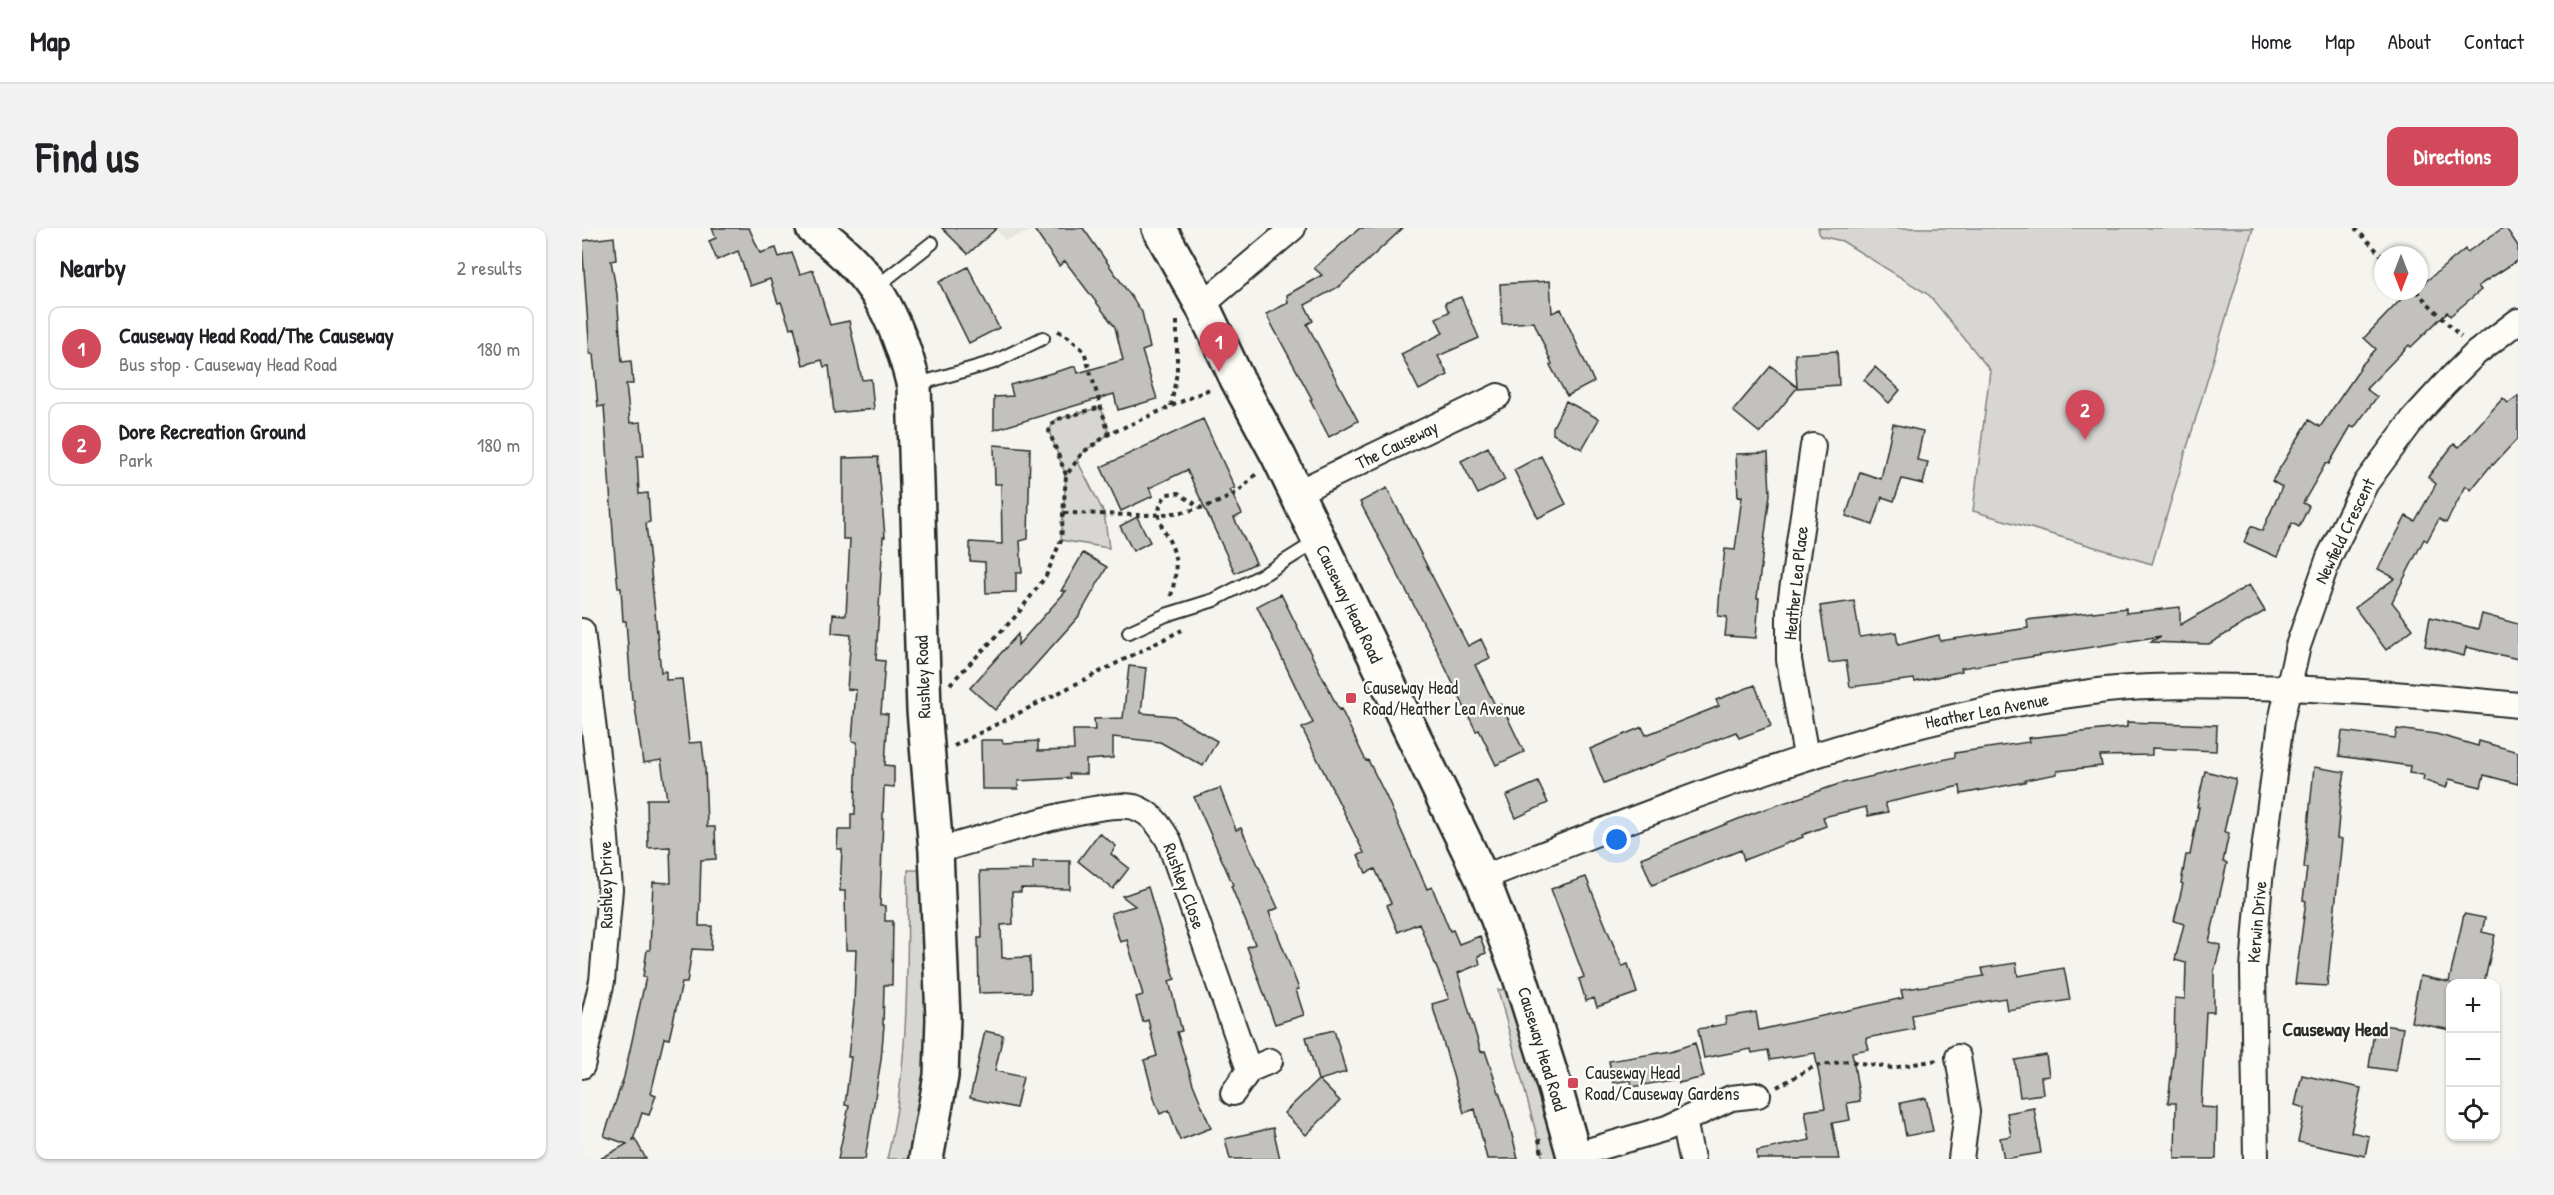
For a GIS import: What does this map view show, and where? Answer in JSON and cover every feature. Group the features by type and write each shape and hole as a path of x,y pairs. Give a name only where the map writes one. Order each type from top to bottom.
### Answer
{"street":[{"name":"Rushley Road","path":"813,228 835,244 862,270 875,288 892,318 906,353 914,386 924,710 936,851 943,1018 941,1076 926,1159"},
{"name":"Causeway Head Road","path":"1159,228 1190,311 1236,377 1279,457 1482,878 1519,974 1556,1088 1574,1157"},
{"path":"1190,311 1293,228"},
{"name":"Newfield Crescent","path":"2288,688 2298,646 2325,567 2366,483 2414,418 2476,353 2518,321"},
{"name":"The Causeway","path":"1296,493 1498,396"},
{"name":"Heather Lea Place","path":"1806,756 1789,660 1789,611 1813,446"},
{"name":"Rushley Drive","path":"582,632 604,813 610,889 602,981 582,1066"},
{"name":"Heather Lea Avenue","path":"1482,878 1702,792 1806,756 1938,720 2077,694 2181,686 2288,688 2452,698 2518,705"},
{"name":"Kerwin Drive","path":"2256,1159 2253,969 2270,793 2288,688"},
{"name":"Rushley Close","path":"936,851 1083,811 1120,805 1148,814 1160,824 1169,841 1259,1065 1233,1093"},
{"path":"1958,1056 1968,1112 1961,1159"},
{"path":"1574,1157 1642,1137 1731,1098 1758,1095"},
{"path":"1684,1120 1692,1159"}],"lane":[{"path":"875,288 932,243"},
{"path":"914,386 994,362 1043,338"},
{"path":"1129,632 1166,615 1214,600 1266,573 1318,540"}],"path":[{"path":"2355,228 2374,248"},
{"path":"2425,300 2476,353"},
{"path":"1171,407 1190,311"},
{"path":"1043,338 1049,331 1057,330 1084,351 1109,434"},
{"path":"1066,476 1082,453 1109,434 1236,377"},
{"path":"924,710 1016,616 1046,576 1060,540 1066,476 1049,431 1055,420 1101,407"},
{"path":"1064,513 1158,515 1201,507 1235,494 1258,472 1279,457"},
{"path":"1166,615 1174,582 1175,557 1158,515 1161,501 1167,494 1178,493 1201,507"},
{"path":"927,760 1183,629"},
{"path":"1758,1095 1815,1066 1848,1061 1892,1068 1958,1056"}],"shaded area":[{"path":"995,228 1040,228 1005,240"},
{"path":"1818,228 2253,228 2152,564 1973,511 1990,370 1929,295 1842,241 1820,236"},
{"path":"1101,407 1109,434 1082,453 1077,460 1104,513 1109,548 1061,540 1066,476 1049,431 1055,420"},
{"path":"908,870 921,870 928,1054 911,1159 887,1159 900,1088 906,1015"},
{"path":"1510,989 1562,1159 1543,1159 1498,990"}],"building":[{"path":"712,228 749,228 760,253 776,248 779,257 792,253 800,274 813,270 830,325 849,321 862,380 871,379 874,409 834,413 829,366 824,367 822,360 803,365 794,327 790,328 770,279 750,286 738,251 717,260 709,241 716,238"},
{"path":"942,228 997,228 968,254"},
{"path":"1033,228 1083,228 1142,312 1150,348 1142,351 1157,399 1118,410 1114,394 994,430 994,397 1013,396 1010,385 1076,366 1078,373 1123,360 1115,327 1065,261 1059,266"},
{"path":"1360,228 1403,228 1340,286 1305,305 1313,321 1307,324 1358,421 1329,437 1310,400 1312,399 1266,314 1288,303 1287,295 1322,275 1314,268"},
{"path":"2506,228 2518,246 2518,260 2478,286 2481,290 2450,316 2447,312 2411,347 2409,345 2366,389 2377,397 2354,428 2351,426 2329,464 2326,463 2303,503 2309,506 2299,527 2292,523 2277,557 2244,542 2251,526 2262,531 2282,487 2272,481 2309,420 2320,427 2359,368 2376,349 2364,338 2400,300 2428,300 2428,280 2465,249 2467,252"},
{"path":"614,237 616,260 611,261 617,294 622,362 631,361 633,384 626,384 630,423 641,422 644,456 637,456 639,494 648,493 650,522 646,523 661,672 666,671 666,680 682,679 689,743 702,742 707,827 715,827 716,859 701,860 699,926 712,926 711,950 692,949 687,983 682,983 669,1039 664,1038 651,1093 656,1095 649,1115 642,1113 633,1140 635,1139 646,1159 600,1159 627,1144 604,1136 624,1077 646,977 643,977 647,950 650,950 653,882 671,883 670,847 648,848 647,799 667,799 661,760 643,763 634,700 632,700 626,621 623,621 621,588 618,588 614,547 604,406 598,407 593,354 590,354 582,241"},
{"path":"968,267 999,328 969,343 939,282"},
{"path":"1550,281 1552,313 1561,309 1594,382 1567,396 1550,365 1552,364 1534,322 1502,324 1500,284"},
{"path":"1461,297 1479,338 1438,356 1448,375 1419,390 1401,354 1443,333 1436,318 1449,312 1445,303"},
{"path":"1837,351 1839,385 1797,388 1760,433 1733,411 1771,366 1797,387 1795,354"},
{"path":"1875,367 1900,390 1889,403 1864,380"},
{"path":"2518,396 2518,438 2492,464 2471,490 2466,486 2446,523 2439,519 2427,541 2424,539 2392,602 2413,629 2386,650 2355,608 2395,578 2378,569 2406,516 2415,521 2436,484 2428,477 2454,444 2459,447 2503,398 2508,403"},
{"path":"1566,401 1599,419 1582,449 1553,434 1553,427"},
{"path":"1203,419 1235,488 1230,490 1242,514 1234,518 1256,563 1235,573 1187,470 1149,488 1153,496 1121,511 1101,467"},
{"path":"1893,424 1923,431 1917,460 1928,462 1923,484 1902,479 1894,501 1882,497 1873,525 1846,516 1860,472 1881,479"},
{"path":"994,445 1030,448 1028,539 1020,541 1022,573 1016,573 1016,592 986,593 985,562 970,561 970,542 1002,544 1001,484 995,484"},
{"path":"1488,447 1505,480 1478,494 1461,461"},
{"path":"1768,453 1770,494 1757,598 1759,598 1756,638 1725,636 1727,617 1718,616 1720,590 1725,549 1735,550 1742,496 1738,497 1736,454"},
{"path":"1541,456 1566,504 1538,518 1514,470"},
{"path":"878,457 885,537 883,537 876,660 885,661 881,713 888,714 885,765 894,766 894,787 884,786 880,906 885,906 885,921 893,921 892,985 884,985 881,1060 865,1159 838,1159 849,1106 845,1105 851,1057 848,1057 854,1004 856,950 846,950 845,891 840,891 842,849 837,849 838,830 851,830 851,814 855,814 857,742 852,741 856,690 847,689 851,635 832,633 833,614 846,615 850,539 843,539 843,458"},
{"path":"1387,488 1468,646 1481,639 1490,658 1475,665 1496,707 1501,704 1524,752 1496,765 1479,730 1476,731 1430,636 1360,502"},
{"path":"1137,517 1150,542 1133,551 1120,526"},
{"path":"1083,553 1107,567 1079,616 995,710 970,688 1018,634 1018,645 1066,591 1061,591"},
{"path":"2249,585 2265,611 2209,644 2150,642 2161,636 1961,668 1962,671 1915,682 1914,679 1850,687 1846,661 1829,663 1820,606 1854,601 1860,637 1896,632 1898,645 1939,635 1940,641 2028,628 2027,620 2126,608 2126,613 2180,607 2180,625"},
{"path":"1281,594 1339,710 1341,709 1386,796 1427,889 1432,887 1450,931 1453,930 1459,944 1480,936 1486,953 1478,956 1480,964 1458,973 1481,1052 1485,1051 1508,1119 1518,1159 1487,1159 1475,1109 1464,1113 1432,1004 1449,999 1419,923 1398,932 1387,905 1391,903 1375,869 1366,873 1358,855 1364,853 1302,728 1313,723 1257,606"},
{"path":"2482,614 2518,624 2518,659 2466,647 2464,656 2425,646 2430,617 2478,629"},
{"path":"1129,666 1146,668 1141,713 1174,716 1217,741 1203,766 1160,742 1113,737 1113,758 1086,760 1086,774 1069,774 1070,778 1018,781 1018,789 982,789 981,740 1002,740 1003,743 1038,741 1038,751 1074,750 1073,730 1095,730 1094,719 1123,718"},
{"path":"1755,685 1771,726 1739,738 1736,732 1604,783 1590,749 1642,727 1646,735 1719,706 1716,700"},
{"path":"2127,722 2217,725 2216,751 2152,748 2152,755 2100,756 2102,766 2057,771 2057,774 2025,780 2025,782 1961,794 1960,786 1885,803 1888,812 1868,816 1866,807 1823,817 1826,826 1802,835 1803,837 1744,860 1741,850 1652,885 1641,858 1751,814 1839,784 1955,757 1955,753 2029,742 2028,738 2127,727"},
{"path":"2397,729 2436,734 2478,746 2479,741 2518,752 2518,784 2484,775 2481,787 2449,779 2446,788 2423,780 2424,775 2409,773 2410,766 2339,756 2342,731 2395,738"},
{"path":"2314,767 2345,772 2337,838 2342,839 2327,986 2295,984 2306,901 2303,900 2307,868 2304,868"},
{"path":"2205,771 2236,779 2224,832 2229,833 2223,862 2227,863 2209,942 2221,945 2214,971 2214,1012 2206,1012 2201,1107 2217,1108 2216,1159 2175,1159 2176,1103 2168,1103 2174,1049 2175,998 2185,999 2186,963 2175,960 2184,924 2174,921 2183,884 2181,883 2186,855 2190,855"},
{"path":"1538,782 1548,803 1516,818 1506,796"},
{"path":"1220,788 1236,830 1241,828 1278,908 1269,912 1299,989 1296,990 1304,1015 1275,1024 1247,947 1255,944 1231,886 1233,885 1194,797"},
{"path":"1099,833 1116,846 1111,854 1129,868 1113,889 1078,861"},
{"path":"1033,861 1070,861 1070,889 1021,888 1021,892 1012,892 1013,924 1001,925 1002,958 1030,957 1031,992 979,993 978,938 982,938 980,871 1033,870"},
{"path":"1586,877 1622,966 1628,964 1637,993 1597,1007 1594,998 1586,1001 1579,979 1584,977 1551,889"},
{"path":"1148,887 1175,979 1169,981 1182,1031 1177,1032 1193,1084 1211,1128 1180,1140 1169,1110 1160,1114 1155,1101 1144,1060 1157,1056 1148,1020 1143,1022 1136,997 1143,995 1127,940 1120,942 1111,913 1135,906 1122,896"},
{"path":"2464,914 2485,918 2482,932 2495,935 2485,979 2450,979"},
{"path":"2016,963 2018,976 2064,968 2070,1000 2007,1010 2005,998 1936,1010 1912,1015 1914,1029 1866,1038 1869,1049 1852,1052 1860,1101 1847,1103 1850,1120 1832,1123 1839,1159 1757,1159 1757,1151 1810,1140 1805,1111 1825,1108 1815,1053 1770,1060 1768,1050 1752,1053 1751,1049 1704,1058 1698,1029 1726,1024 1725,1017 1756,1012 1759,1030 1903,998 1901,990 1984,976 1982,968"},
{"path":"2420,976 2446,981 2446,1029 2411,1022"},
{"path":"2375,1024 2403,1028 2396,1071 2369,1067"},
{"path":"1334,1030 1346,1072 1319,1080 1340,1101 1306,1135 1284,1113 1318,1080 1306,1037"},
{"path":"985,1031 1003,1035 995,1071 1023,1077 1016,1108 970,1098"},
{"path":"1695,1043 1704,1077 1679,1083 1678,1079 1632,1087 1631,1080 1613,1083 1609,1061 1671,1051"},
{"path":"2046,1055 2049,1076 2041,1077 2043,1094 2020,1097 2015,1060"},
{"path":"2302,1075 2361,1088 2351,1132 2369,1136 2365,1156 2298,1142 2305,1108 2295,1105"},
{"path":"1926,1098 1933,1131 1906,1136 1900,1103"},
{"path":"2034,1108 2041,1153 2004,1159 2000,1138 2011,1136 2007,1113"},
{"path":"1273,1128 1280,1159 1230,1159 1225,1139"}],"place":[{"name":"Causeway Head Road/The Causeway","path":"1219,372"},
{"name":"Dore Recreation Ground","path":"2085,440"},
{"name":"Causeway Head Road/Heather Lea Avenue","path":"1351,698"},
{"name":"Causeway Head Road/Causeway Gardens","path":"1573,1083"}],"district":[{"name":"Causeway Head","path":"2335,1029"}]}
